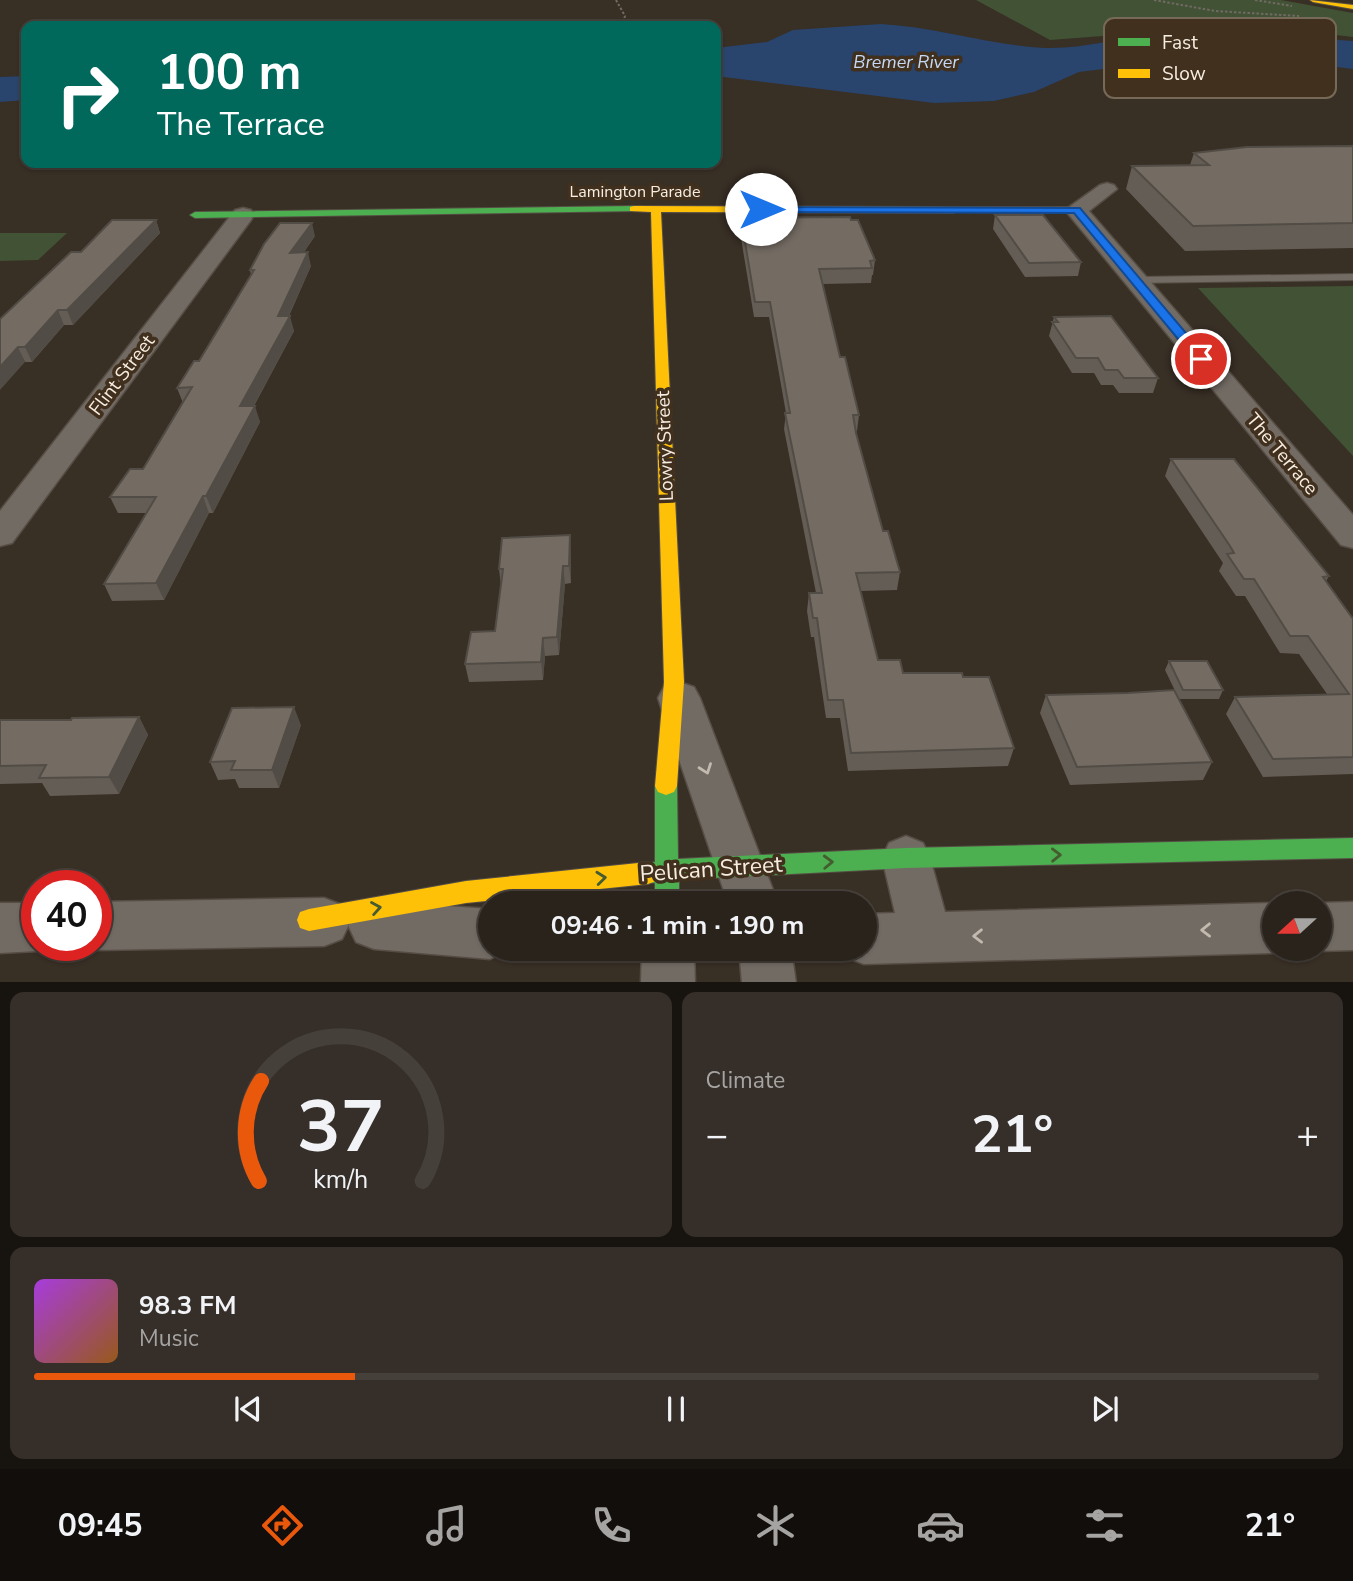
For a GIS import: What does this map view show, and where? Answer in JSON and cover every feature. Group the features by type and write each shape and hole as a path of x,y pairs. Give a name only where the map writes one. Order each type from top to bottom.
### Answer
{"street":[{"path":"1313,0 1353,7"},
{"path":"1076,210 1107,189"},
{"name":"Lamington Parade","path":"195,215 656,209 1076,210"},
{"name":"Lowry Street","path":"656,209 674,682 666,734 664,777 667,891"},
{"name":"The Terrace","path":"1076,210 1353,537"},
{"name":"Flint Street","path":"0,535 243,215"},
{"name":"Lowry Street","path":"674,682 747,884"},
{"name":"Pelican Street","path":"309,920 466,892 667,871 747,884 906,858 1353,848"},
{"path":"906,858 926,937"},
{"name":"Pelican Street","path":"112,926 309,920 478,933"},
{"path":"1332,927 1353,926"},
{"path":"0,928 21,927"},
{"path":"877,939 1262,928"},
{"path":"668,961 668,982"},
{"path":"767,961 769,982"}],"lane":[{"path":"1134,280 1353,277"}],"path":[{"path":"615,0 625,13 625,21"},
{"path":"1154,0 1215,11 1306,16"}],"green space":[{"path":"976,0 1281,0 1353,13 1353,37 1336,35 1336,18 1104,18 1104,36 1050,40"},
{"path":"0,233 67,233 38,260 0,261"},
{"path":"1353,286 1353,456 1198,288"}],"water":[{"name":"Bremer River","path":"881,24 1045,48 1104,42 1104,69 1079,72 1034,92 994,101 934,103 721,77 721,47 767,42 793,30"},
{"name":"Bremer River","path":"1336,40 1353,41 1353,69 1336,67"},
{"path":"21,76 21,100 0,102 0,77"}],"building":[{"path":"1353,146 1353,223 1193,226 1132,166 1209,165 1194,153 1247,147"},
{"path":"995,215 1043,215 1081,262 1029,263"},
{"path":"850,217 851,220 858,220 875,260 870,261 872,268 819,269 840,357 845,357 859,415 853,415 856,433 883,531 888,531 900,572 856,573 878,660 900,660 903,673 962,673 963,677 989,677 1014,748 851,753 843,700 828,700 817,618 813,618 809,593 822,593 785,413 790,413 770,302 755,302 741,218"},
{"path":"112,220 156,220 67,310 58,310 25,347 18,347 0,367 0,319 71,252 81,252"},
{"path":"280,223 312,223 290,253 308,252 278,316 290,316 240,406 255,406 156,583 104,584 156,497 110,497 130,469 143,469 192,387 177,388 194,361 199,361 254,270 250,270 264,244"},
{"path":"1111,316 1158,378 1124,378 1118,370 1105,370 1098,358 1076,358 1052,322 1058,322 1054,317"},
{"path":"1171,459 1234,459 1329,576 1323,577 1353,619 1353,757 1273,759 1235,697 1349,694 1308,636 1290,636 1254,579 1244,579 1227,554 1234,553 1230,546"},
{"path":"570,535 569,566 563,566 557,637 543,638 541,662 465,664 471,632 495,631 503,569 499,569 502,538"},
{"path":"1169,661 1207,661 1223,690 1183,690"},
{"path":"1174,690 1212,762 1077,767 1046,695 1128,693"},
{"path":"294,707 272,770 231,770 235,761 210,762 232,708"},
{"path":"139,717 109,777 39,778 46,765 0,766 0,720"}],"traffic: fast":[{"path":"195,215 634,209"},
{"path":"954,210 1076,210"},
{"path":"666,786 667,891"},
{"path":"648,873 692,868 906,858 1353,848"}],"traffic: slow":[{"path":"1313,0 1353,7"},
{"path":"634,209 954,210"},
{"path":"656,209 674,682 666,786"},
{"path":"309,920 466,892 648,873"}],"route":[{"path":"761,209 1076,210 1201,359"}]}
